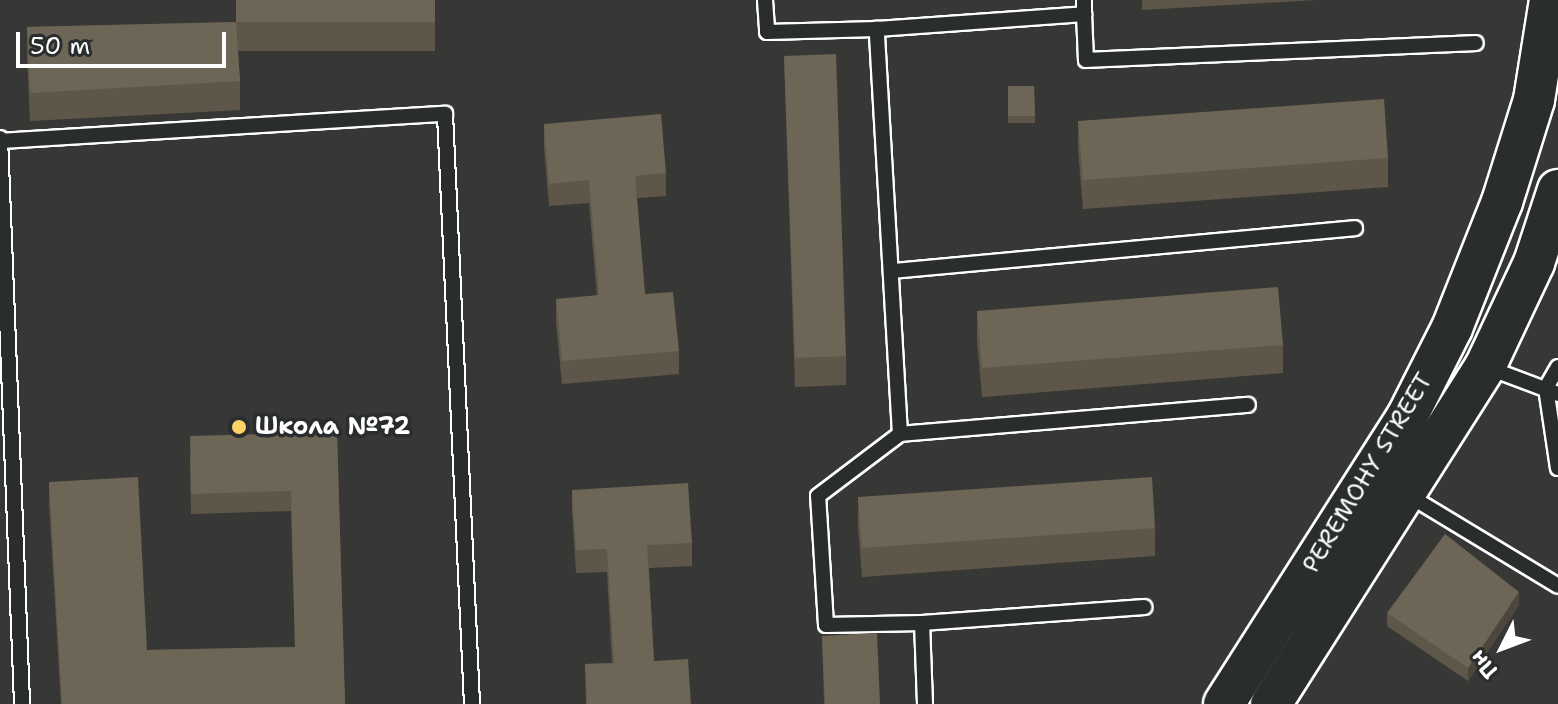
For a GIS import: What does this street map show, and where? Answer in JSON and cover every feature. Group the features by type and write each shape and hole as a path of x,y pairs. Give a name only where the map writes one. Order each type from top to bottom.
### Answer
{"main road":[{"name":"PEREMOHY STREET","path":"1224,704 1407,417 1478,266 1541,125 1551,51 1550,0"},
{"name":"PEREMOHY STREET","path":"1271,704 1407,495 1485,367 1534,263 1558,190"}],"lane":[{"path":"765,0 767,32 877,29 1084,7 1086,60 1476,43"},
{"path":"877,29 900,434"},
{"path":"22,704 3,302 0,139 445,114 472,704"},
{"path":"893,271 1355,228"},
{"path":"1485,367 1552,391"},
{"path":"1558,367 1552,391 1558,468"},
{"path":"1144,607 922,623 826,625 818,496 900,434 1248,405"},
{"path":"1407,495 1558,586"},
{"path":"922,623 925,704"}],"building":[{"path":"236,0 435,0 435,22 236,22"},
{"path":"236,22 240,81 30,93 27,27"},
{"path":"836,54 846,356 795,358 784,56"},
{"path":"1008,86 1034,86 1035,116 1008,116"},
{"path":"1384,99 1388,158 1083,180 1078,121"},
{"path":"661,114 666,173 635,176 645,294 673,292 679,351 562,361 556,299 599,295 589,180 549,184 544,124"},
{"path":"1278,287 1283,345 982,368 977,311"},
{"path":"337,432 345,704 62,704 49,482 138,477 147,650 295,647 291,491 191,494 190,436"},
{"path":"1152,477 1155,528 862,548 858,497"},
{"path":"688,483 692,543 647,545 654,661 688,659 691,704 587,704 585,664 614,663 607,549 576,550 572,490"},
{"path":"1445,534 1519,592 1468,668 1387,613"},
{"path":"877,633 880,704 825,704 822,636"}],"place":[{"name":"Школа №72","path":"239,427"}]}
